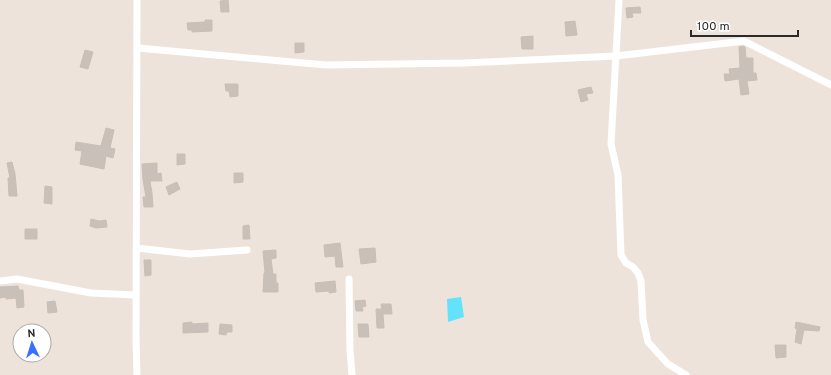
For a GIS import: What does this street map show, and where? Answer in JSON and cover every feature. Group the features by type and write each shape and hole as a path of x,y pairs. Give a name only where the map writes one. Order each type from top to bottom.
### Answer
{"street":[{"path":"137,0 137,375"},
{"path":"619,0 611,144 618,176 621,255 626,263 633,267 638,273 641,281 643,320 648,342 668,364 686,375"},
{"path":"138,48 326,65 464,63 616,56 744,40 831,85"},
{"path":"137,248 190,254 247,250"},
{"path":"0,281 17,279 91,293 136,295"},
{"path":"349,279 350,350 352,375"}],"water":[{"path":"461,297 464,317 448,322 447,299"}],"building":[{"path":"228,0 229,12 221,12 220,1"},
{"path":"640,7 641,13 632,13 633,17 627,18 626,8"},
{"path":"205,20 212,20 212,31 192,32 192,30 188,30 187,23 205,22"},
{"path":"575,21 577,35 566,36 565,22"},
{"path":"533,36 533,49 522,49 521,37"},
{"path":"295,43 304,43 304,52 295,53"},
{"path":"739,47 745,47 746,58 753,58 753,73 756,73 757,80 747,81 749,94 741,95 739,79 725,81 724,74 730,74 729,69 740,68"},
{"path":"85,50 93,52 88,69 80,67"},
{"path":"225,84 238,84 238,96 230,97 229,91 226,91"},
{"path":"591,87 593,93 586,94 588,100 581,102 578,90"},
{"path":"106,128 114,130 110,148 115,149 113,158 106,156 104,169 80,164 82,151 75,150 76,142 101,146"},
{"path":"177,154 185,154 185,164 177,165"},
{"path":"12,162 15,174 17,196 9,196 8,178 10,178 7,163"},
{"path":"157,163 157,174 161,173 162,181 150,181 153,207 144,207 143,197 146,197 142,164"},
{"path":"234,173 243,173 243,182 234,183"},
{"path":"177,182 180,189 169,195 166,187"},
{"path":"45,186 52,187 52,204 44,203"},
{"path":"91,219 99,221 106,220 107,227 96,228 90,226"},
{"path":"249,225 250,239 243,239 243,226"},
{"path":"25,229 37,229 37,239 25,239"},
{"path":"340,243 343,267 336,267 335,256 325,257 324,245"},
{"path":"375,248 376,262 361,264 359,249"},
{"path":"276,250 276,258 271,259 273,274 276,274 276,283 278,283 278,292 263,292 265,273 263,251"},
{"path":"144,260 151,260 151,275 145,276"},
{"path":"335,281 336,292 316,292 315,283"},
{"path":"18,286 19,290 23,290 24,307 17,308 16,298 0,298 0,287"},
{"path":"365,300 366,306 362,307 363,311 356,311 355,301"},
{"path":"55,301 57,312 48,313 47,302"},
{"path":"381,304 391,304 392,314 383,314 384,328 377,328 376,309 382,309"},
{"path":"192,322 192,324 208,323 208,332 183,333 183,323"},
{"path":"796,322 820,327 819,331 804,330 801,344 795,342 797,329 795,328"},
{"path":"220,324 232,325 232,332 227,332 226,335 219,334"},
{"path":"358,324 368,324 369,337 359,337"},
{"path":"775,345 786,345 786,357 776,358"}]}
